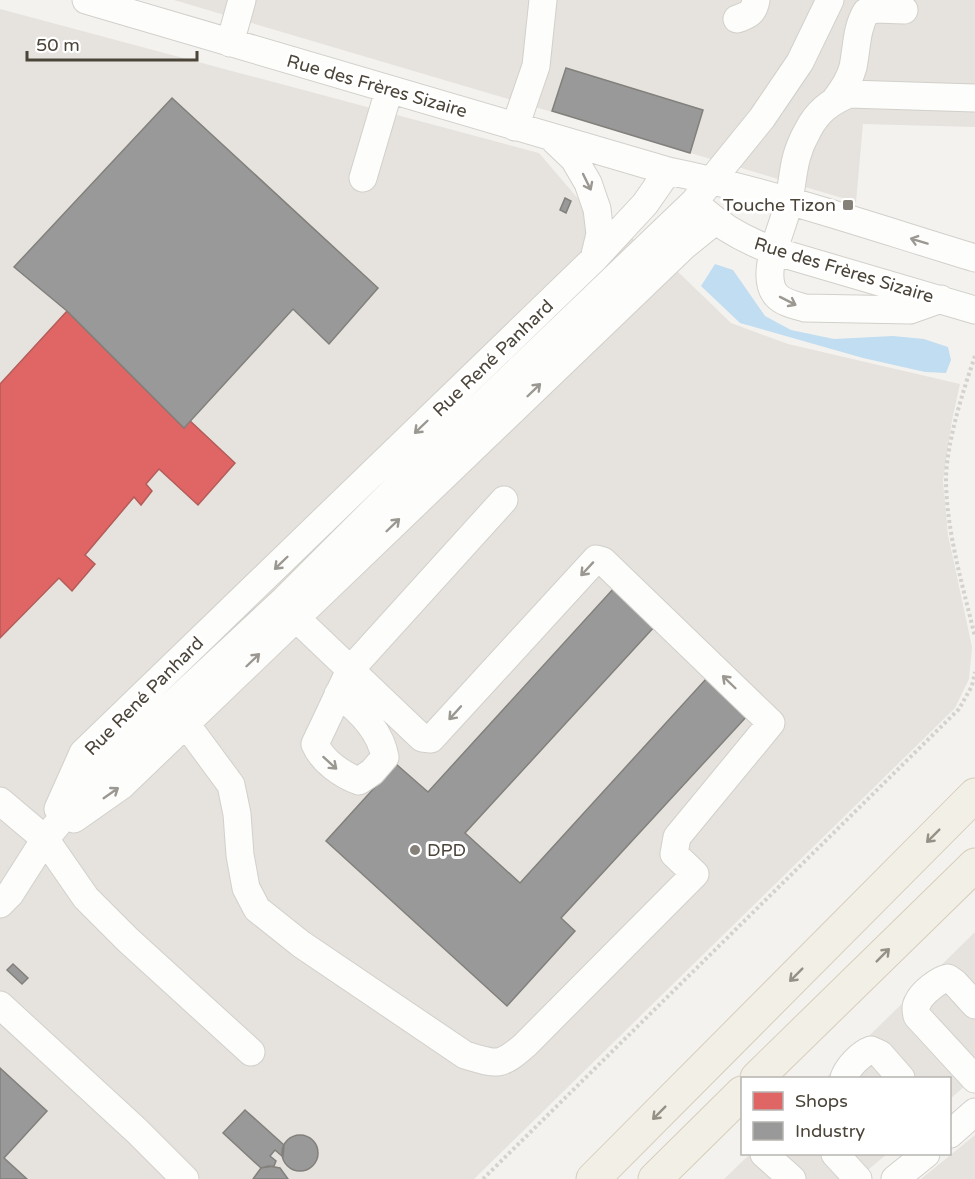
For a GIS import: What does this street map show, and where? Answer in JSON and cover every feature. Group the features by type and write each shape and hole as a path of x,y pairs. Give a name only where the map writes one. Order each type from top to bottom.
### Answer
{"main road":[{"path":"593,1179 975,795"},
{"path":"758,1077 975,864"},
{"path":"655,1179 741,1094"}],"street":[{"name":"Rue des Frères Sizaire","path":"86,0 668,171 713,180 789,201 975,258"},
{"path":"230,43 242,0"},
{"path":"515,127 536,66 543,0"},
{"path":"737,19 748,15 754,9 756,0"},
{"path":"0,904 10,894 45,838 105,767 284,600 416,468 694,202 762,118 800,62 830,0"},
{"path":"904,10 876,9 866,12 860,23 852,69 842,90 819,112 798,149 792,168 789,201 774,251 770,280 776,294 789,303 823,310 910,310 941,299"},
{"path":"363,178 389,90"},
{"path":"834,100 849,94 975,98"},
{"path":"550,137 574,159 588,183 597,209 600,234 594,259"},
{"name":"Rue des Frères Sizaire","path":"668,171 694,202 715,221 747,241 975,310"},
{"name":"Rue René Panhard","path":"45,838 83,753 594,259 645,204 668,171"},
{"path":"0,871 121,786 684,246 715,221"},
{"path":"348,680 504,500"},
{"path":"186,724 231,785 246,888 257,909 301,944 465,1055 492,1063 507,1061 525,1045 695,874 674,854 677,837 771,723 663,617 603,561 596,559 430,739 422,738 348,680 296,618"},
{"path":"0,801 45,838 86,898 251,1052"},
{"path":"975,1005 948,978 941,980 918,1000 916,1008 917,1016 975,1079"},
{"path":"0,1005 137,1131 185,1179"},
{"path":"844,1077 866,1052 871,1050 880,1054 900,1077"},
{"path":"951,1133 975,1112"},
{"path":"765,1155 792,1179"},
{"path":"836,1155 858,1179"},
{"path":"895,1179 916,1156"}],"path":[{"path":"975,356 954,429 946,475 951,530 975,637"},
{"path":"483,1179 959,709 972,686 975,672"}],"shaded area":[{"name":"Touche Tizon","path":"174,0 975,0 975,127 863,124 856,202"},
{"path":"0,9 539,153 580,201 674,268 731,323 788,344 960,384 943,481 948,535 972,647 969,679 955,708 474,1179 0,1179"},
{"path":"975,932 975,1077 951,1098 951,1077 827,1077"},
{"path":"975,1135 975,1179 921,1179 951,1155"},
{"path":"749,1155 886,1155 857,1179 724,1179"}],"water":[{"path":"715,264 733,270 765,316 791,330 834,339 893,336 924,339 948,347 951,360 946,373 925,372 863,358 740,323 701,286"}],"building: Shops":[{"path":"67,311 184,428 189,420 235,463 198,505 159,469 146,484 152,491 141,505 134,497 85,555 95,564 72,591 59,578 0,638 0,384"}],"building: Industry":[{"path":"566,68 703,110 690,153 552,111"},
{"path":"172,98 378,288 329,344 293,309 184,428 67,311 14,267"},
{"path":"565,198 571,201 566,213 560,210"},
{"path":"614,588 655,626 465,833 520,883 706,679 747,716 561,918 575,931 507,1006 326,841 396,764 428,792"},
{"path":"13,964 28,978 22,984 7,970"},
{"path":"0,1068 47,1111 4,1158 27,1179 0,1179"},
{"path":"245,1110 284,1145 283,1157 275,1150 270,1156 276,1161 274,1166 261,1168 223,1133"},
{"path":"300,1135 313,1140 318,1153 313,1166 300,1171 287,1166 282,1153 287,1140"},
{"path":"269,1166 280,1168 288,1179 253,1179 261,1168"}],"place":[{"name":"Touche Tizon","path":"848,205"},
{"name":"DPD","path":"415,850"}]}
